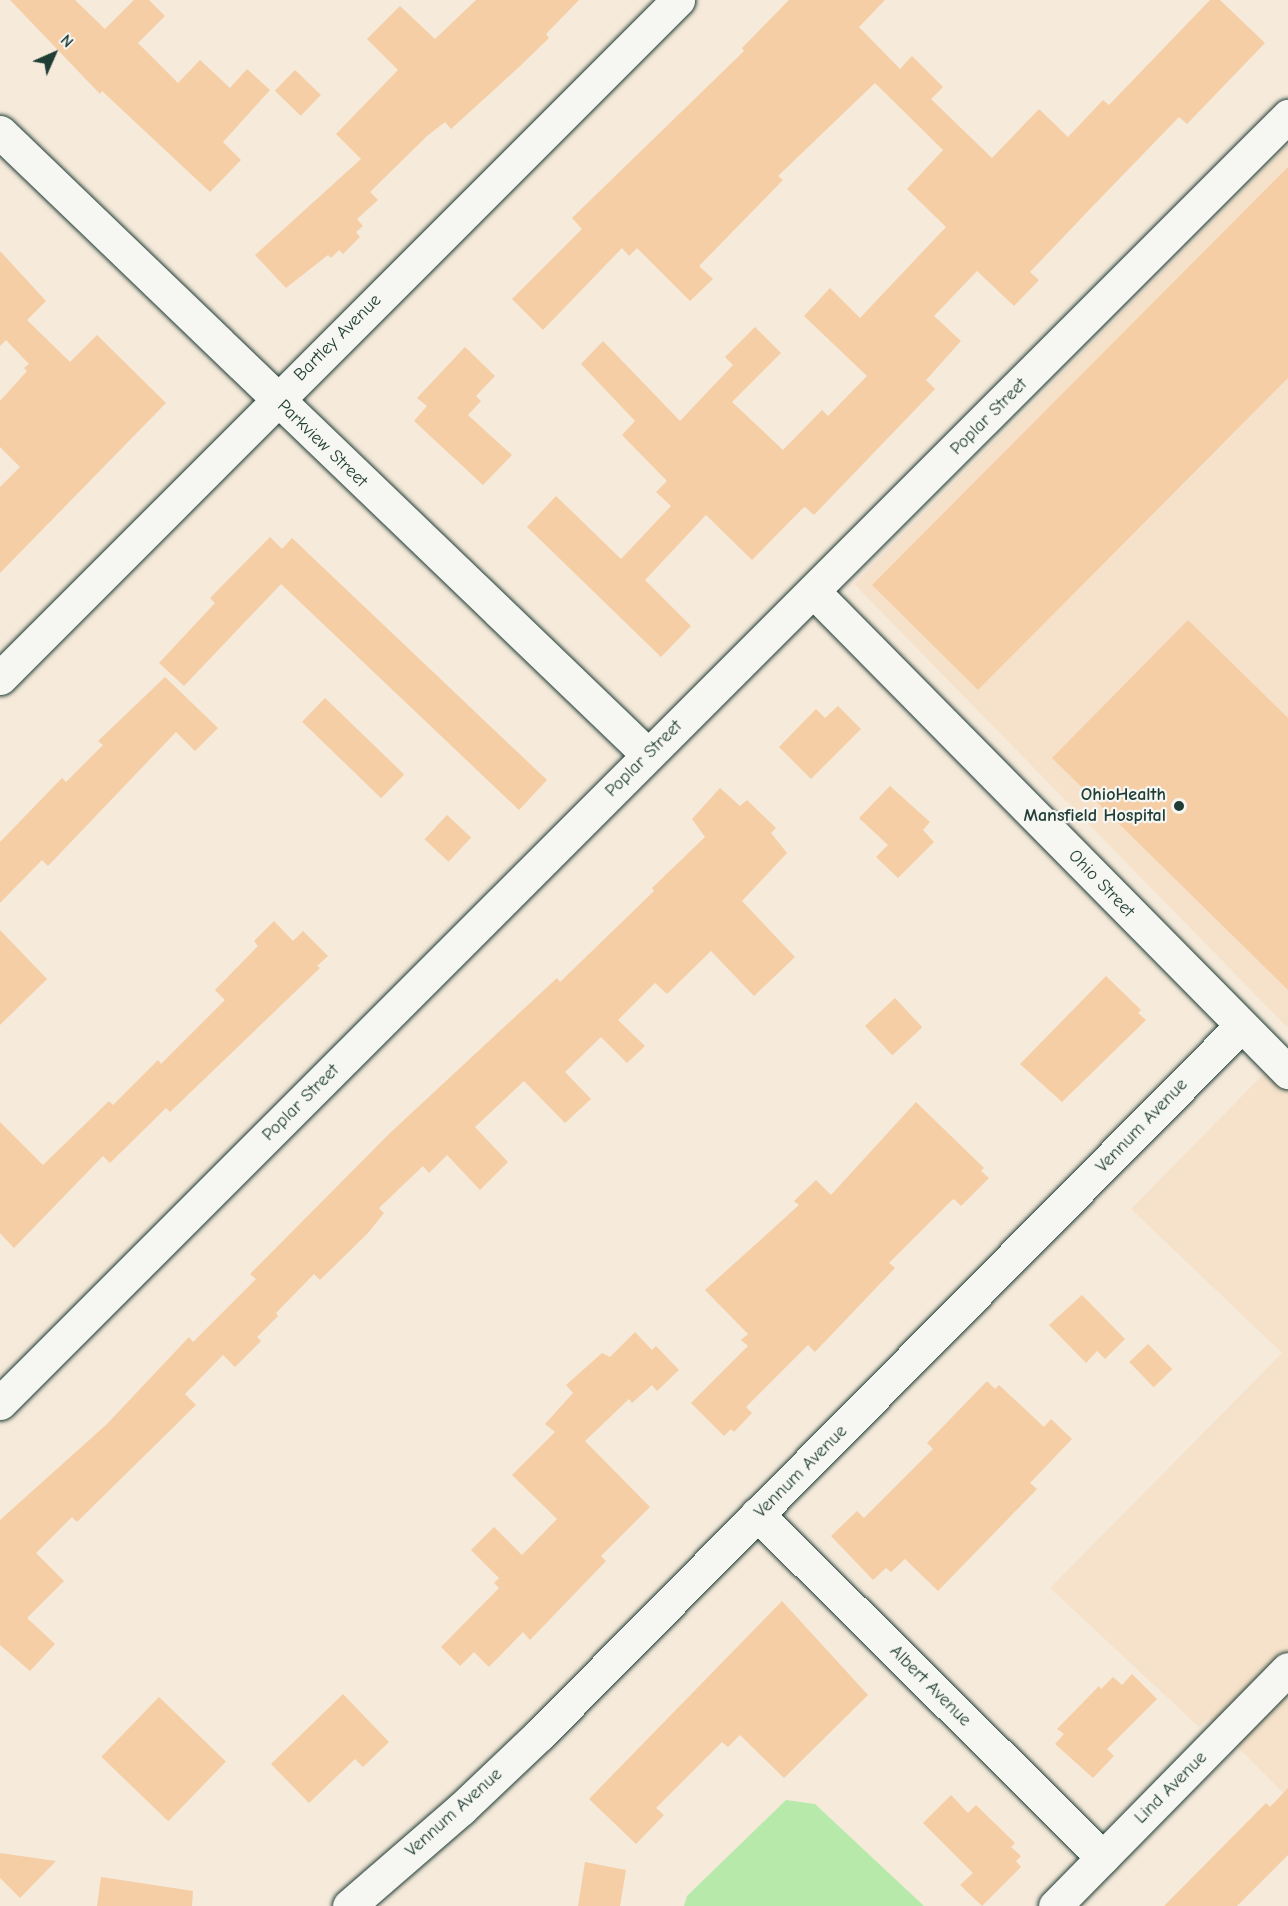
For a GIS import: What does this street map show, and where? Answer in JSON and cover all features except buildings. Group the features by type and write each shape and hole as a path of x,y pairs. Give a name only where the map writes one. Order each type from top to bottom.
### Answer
{"street":[{"name":"Bartley Avenue","path":"0,678 678,0"},
{"name":"Poplar Street","path":"0,1403 1288,116"},
{"name":"Parkview Street","path":"0,132 276,400 647,754"},
{"name":"Ohio Street","path":"814,592 1288,1072"},
{"name":"Vennum Avenue","path":"349,1906 530,1743 1241,1026"},
{"name":"Albert Avenue","path":"757,1514 1103,1857"},
{"name":"Lind Avenue","path":"1055,1906 1288,1670"}],"shaded area":[{"name":"OhioHealth Mansfield Hospital","path":"1288,145 1288,1028 854,584"},
{"path":"1288,1049 1288,1798 1209,1718 1199,1727 1050,1588 1282,1353 1131,1209"}],"green space":[{"path":"786,1800 815,1804 924,1906 684,1906 687,1896"}],"place":[{"name":"OhioHealth Mansfield Hospital","path":"1179,806"}]}
